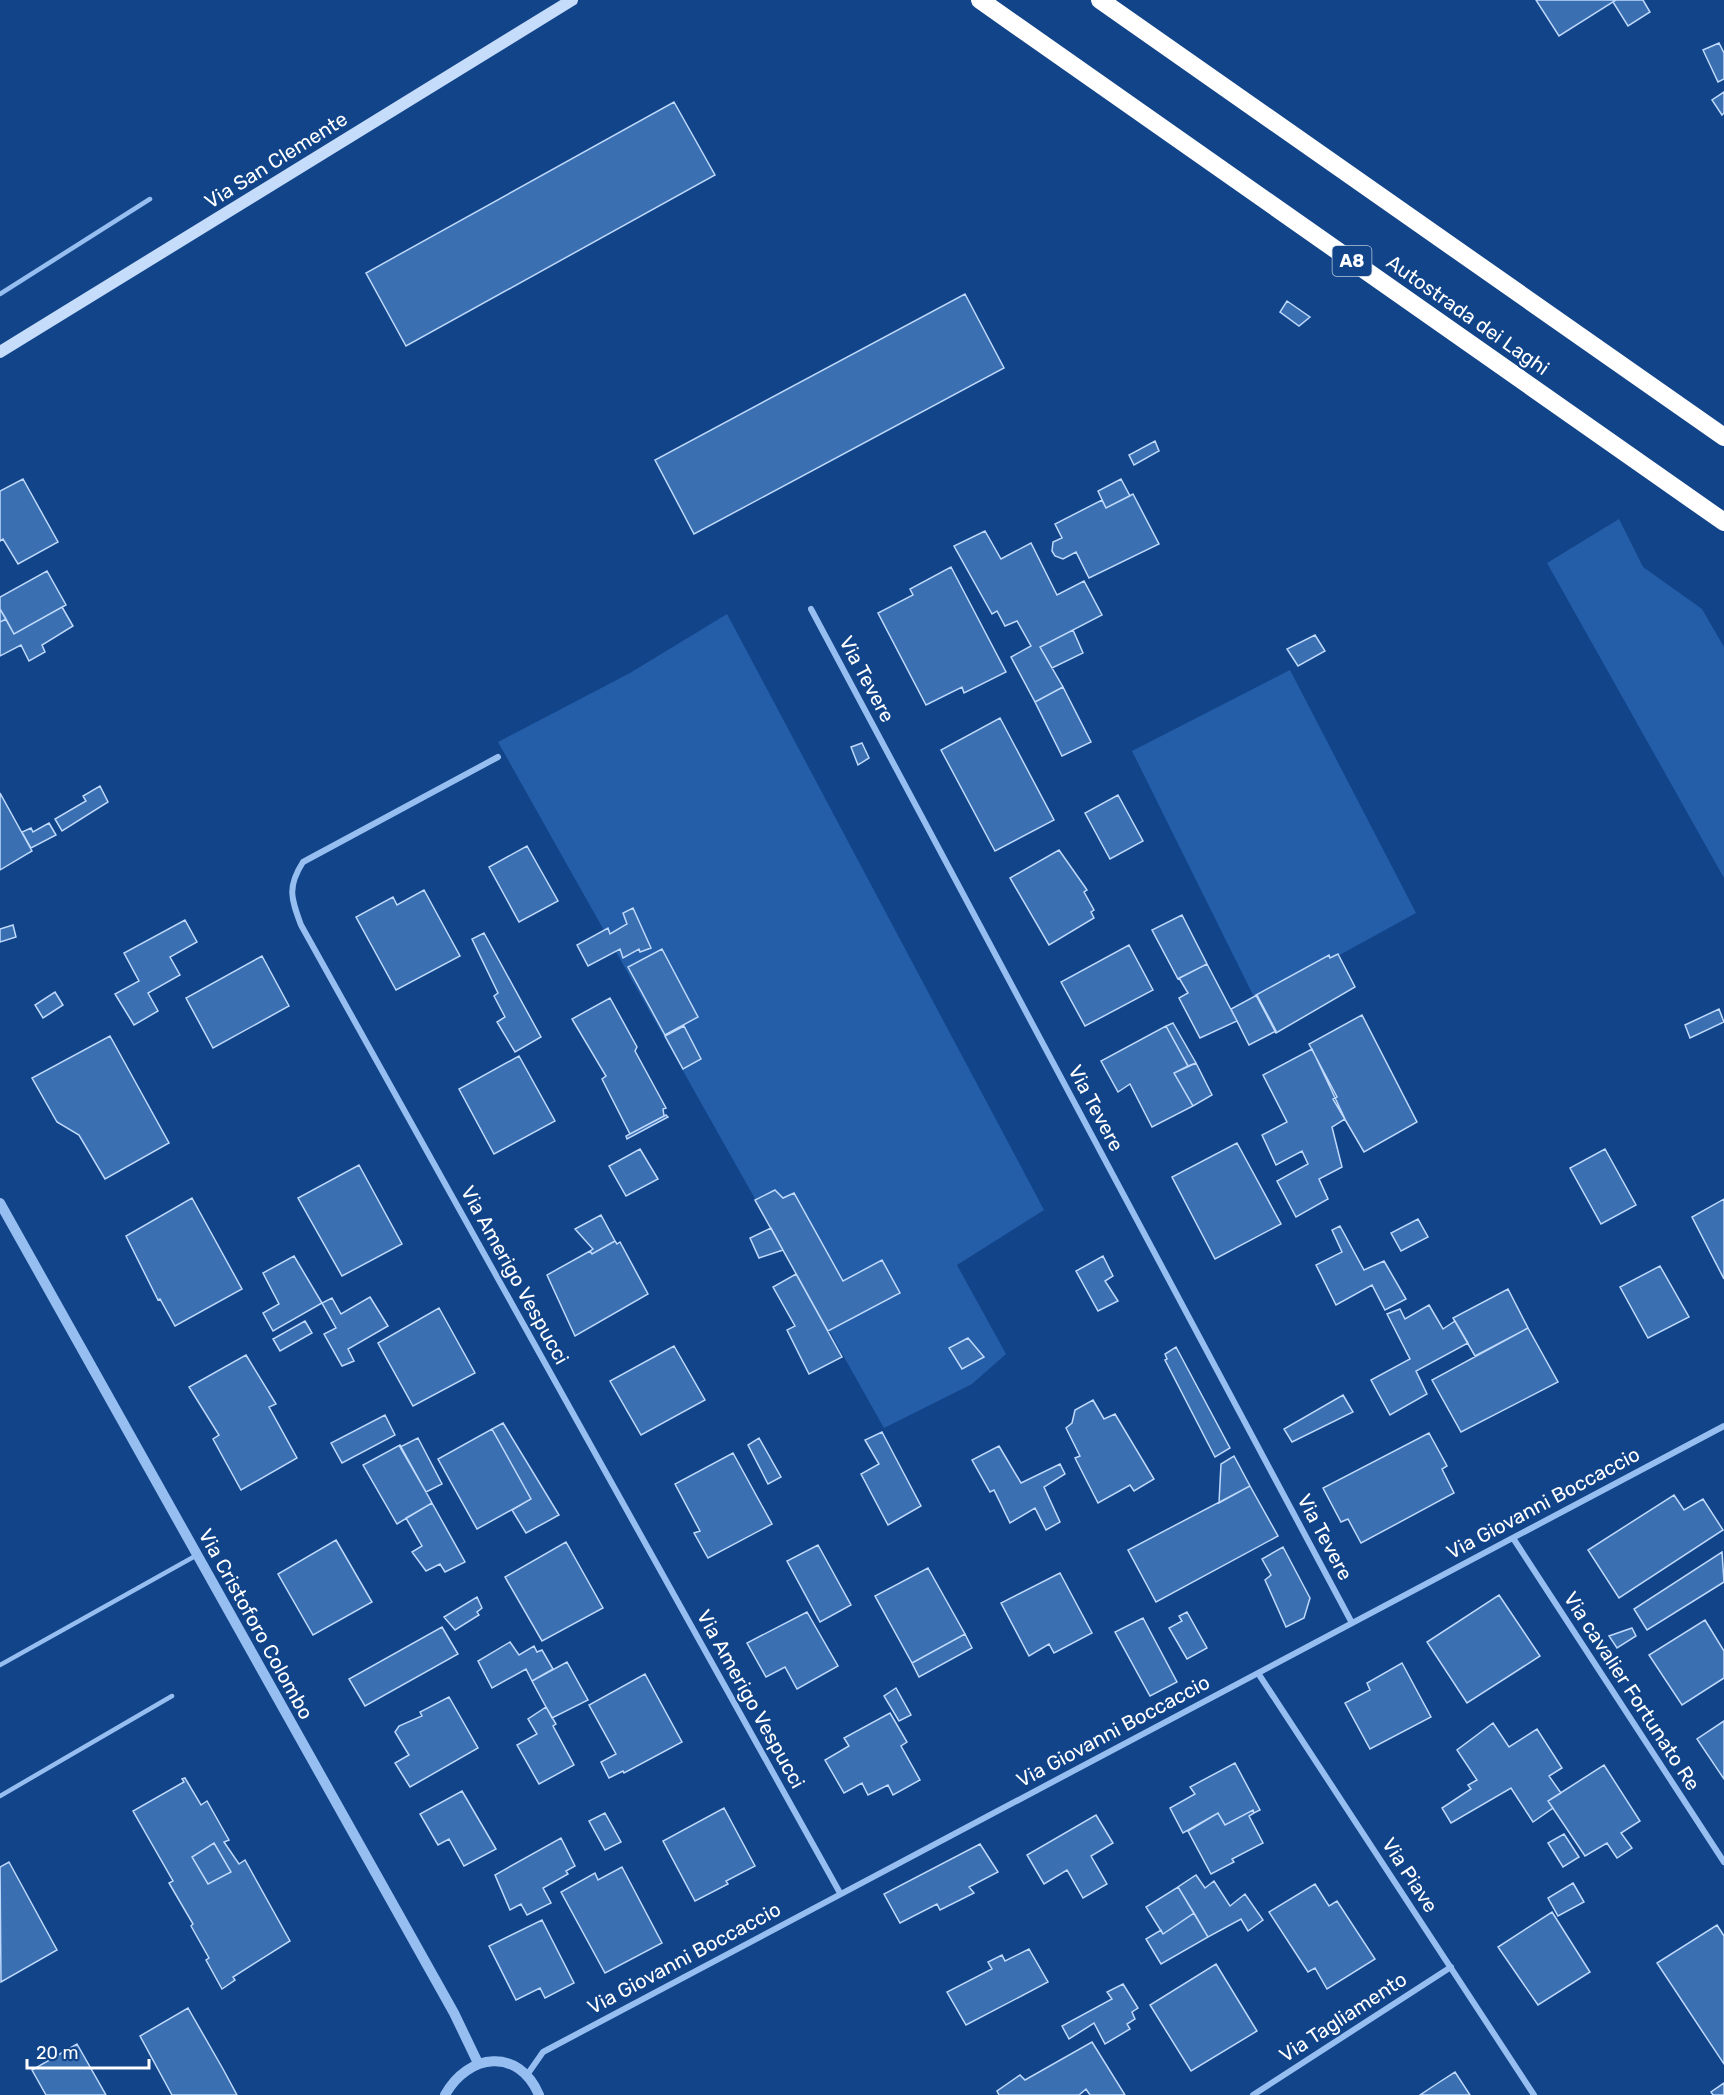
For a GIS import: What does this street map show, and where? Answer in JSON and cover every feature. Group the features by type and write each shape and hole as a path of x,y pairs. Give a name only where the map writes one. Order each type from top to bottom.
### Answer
{"highway":[{"name":"Autostrada dei Laghi","path":"980,0 1724,522"},
{"path":"1100,0 1724,437"}],"main road":[{"name":"Via San Clemente","path":"0,352 572,0"}],"street":[{"name":"Via Tevere","path":"811,609 1352,1623"},
{"name":"Via Amerigo Vespucci","path":"498,757 303,862 292,880 292,902 301,925 840,1893"},
{"name":"Via Cristoforo Colombo","path":"0,1203 454,2013 478,2063"},
{"name":"Via Giovanni Boccaccio","path":"527,2075 543,2052 1724,1426"},
{"name":"Via cavalier Fortunato Re","path":"1513,1538 1724,1862"},
{"name":"Via Piave","path":"1258,1673 1534,2095"},
{"name":"Via Tagliamento","path":"1253,2095 1451,1967"},
{"path":"445,2095 453,2081 464,2070 478,2063 504,2063 527,2075 539,2095"}],"lane":[{"path":"0,294 150,199"},
{"path":"0,1665 197,1555"},
{"path":"0,1796 172,1696"}],"shaded area":[{"path":"1619,519 1643,567 1702,609 1724,647 1724,878 1547,563"},
{"path":"727,614 1044,1210 957,1265 1006,1354 972,1384 884,1428 498,742 630,673"},
{"path":"1290,670 1416,913 1256,1001 1132,751"}],"building":[{"path":"1536,0 1616,0 1559,36"},
{"path":"1643,0 1650,12 1628,26 1613,2"},
{"path":"1719,43 1724,53 1724,79 1718,82 1703,50"},
{"path":"1724,92 1724,113 1722,115 1712,100"},
{"path":"674,102 715,175 406,346 366,273"},
{"path":"965,294 1004,368 694,534 655,460"},
{"path":"1287,301 1310,317 1299,326 1280,312"},
{"path":"1155,441 1159,451 1134,465 1129,455"},
{"path":"23,479 58,542 18,564 3,539 0,541 0,491"},
{"path":"1121,479 1130,496 1106,508 1098,491"},
{"path":"1133,494 1159,544 1089,578 1076,552 1063,559 1055,556 1052,551 1053,542 1062,538 1055,524 1102,500 1106,508"},
{"path":"985,531 1001,559 1031,543 1057,595 1084,581 1102,615 1040,647 1063,687 1035,702 1011,657 1031,646 1017,621 1005,626 997,611 992,614 954,546"},
{"path":"951,567 1006,672 964,693 962,687 926,705 878,613 913,595 910,589"},
{"path":"47,571 66,605 14,634 0,609 0,597"},
{"path":"62,607 73,626 42,645 45,652 29,661 21,645 0,656 0,622 6,619 14,634"},
{"path":"0,609 6,619 0,622"},
{"path":"1073,630 1083,653 1052,668 1040,647"},
{"path":"1315,635 1325,651 1298,666 1287,649"},
{"path":"1063,687 1091,742 1062,756 1035,702"},
{"path":"1000,718 1054,820 995,851 941,750"},
{"path":"862,743 869,758 858,765 851,747"},
{"path":"100,786 108,802 62,831 55,819 86,801 83,796"},
{"path":"0,793 32,851 0,870"},
{"path":"1118,795 1143,841 1110,859 1085,813"},
{"path":"49,823 56,835 31,848 22,832 31,828 33,832"},
{"path":"527,846 558,901 519,922 489,867"},
{"path":"1059,850 1087,890 1084,892 1094,910 1091,912 1094,918 1049,945 1010,878"},
{"path":"424,890 460,956 396,990 356,917 393,897 397,905"},
{"path":"633,908 651,948 640,952 639,949 623,958 620,949 588,966 577,945 608,928 610,934 627,924 623,913"},
{"path":"1182,915 1207,964 1178,979 1152,930"},
{"path":"185,920 197,942 170,957 180,975 148,993 158,1011 134,1025 115,994 139,981 124,953"},
{"path":"13,925 16,937 0,942 0,929"},
{"path":"484,933 541,1037 515,1052 497,1022 505,1017 494,996 498,993 472,939"},
{"path":"1129,945 1153,990 1085,1026 1061,982"},
{"path":"662,949 698,1017 665,1035 628,967"},
{"path":"1338,954 1355,987 1276,1033 1256,995 1329,955 1330,958"},
{"path":"262,956 289,1006 213,1048 186,998"},
{"path":"1207,964 1237,1021 1200,1038 1179,998 1188,993 1179,978"},
{"path":"55,992 63,1005 43,1018 35,1005"},
{"path":"1257,995 1276,1031 1249,1045 1231,1009"},
{"path":"610,998 637,1047 635,1051 666,1108 663,1109 664,1116 630,1134 602,1079 606,1076 572,1019"},
{"path":"1719,1009 1724,1022 1690,1038 1685,1025"},
{"path":"1362,1015 1417,1122 1364,1152 1333,1099 1337,1097 1309,1044"},
{"path":"1173,1023 1196,1063 1188,1066 1166,1026"},
{"path":"684,1026 701,1059 683,1069 665,1036"},
{"path":"1166,1026 1188,1066 1174,1073 1193,1106 1152,1127 1130,1084 1118,1092 1101,1061"},
{"path":"110,1036 169,1143 105,1179 79,1135 57,1122 32,1078"},
{"path":"1312,1049 1345,1119 1332,1127 1342,1167 1319,1179 1328,1199 1296,1217 1277,1181 1308,1164 1302,1151 1276,1165 1262,1135 1287,1122 1263,1075"},
{"path":"519,1056 555,1121 494,1154 459,1089"},
{"path":"1196,1063 1212,1095 1193,1106 1174,1073"},
{"path":"666,1115 668,1117 627,1139 626,1136"},
{"path":"1237,1143 1281,1224 1215,1259 1172,1177"},
{"path":"640,1149 658,1179 626,1196 609,1166"},
{"path":"1605,1149 1636,1205 1601,1224 1570,1168"},
{"path":"359,1165 402,1244 342,1276 298,1198"},
{"path":"775,1190 783,1198 794,1193 843,1281 882,1260 900,1293 828,1331 755,1200"},
{"path":"192,1198 242,1289 175,1326 160,1299 158,1300 126,1236"},
{"path":"1724,1199 1724,1279 1692,1217"},
{"path":"601,1215 615,1241 592,1254 590,1251 593,1249 575,1229"},
{"path":"1418,1219 1428,1237 1401,1251 1391,1233"},
{"path":"1340,1226 1364,1270 1384,1261 1406,1299 1385,1310 1372,1285 1336,1305 1316,1265 1342,1252 1332,1230"},
{"path":"771,1228 783,1250 759,1258 750,1238"},
{"path":"615,1241 617,1244 620,1242 648,1294 575,1336 547,1275 590,1251 592,1254"},
{"path":"294,1256 322,1303 273,1331 263,1313 279,1304 263,1273"},
{"path":"1103,1256 1113,1276 1105,1281 1118,1301 1098,1311 1076,1271"},
{"path":"1660,1266 1689,1317 1648,1338 1620,1287"},
{"path":"796,1274 842,1357 809,1374 787,1330 795,1326 773,1287"},
{"path":"1508,1289 1528,1328 1475,1356 1453,1318"},
{"path":"370,1297 388,1326 348,1349 354,1361 342,1366 324,1334 336,1328 322,1303 332,1298 341,1314"},
{"path":"1429,1305 1443,1329 1455,1321 1468,1343 1416,1371 1427,1394 1390,1415 1371,1380 1410,1359 1387,1314 1400,1309 1405,1319"},
{"path":"439,1308 475,1373 413,1406 378,1343"},
{"path":"305,1321 312,1333 280,1351 273,1339"},
{"path":"1528,1328 1558,1382 1461,1432 1432,1380"},
{"path":"968,1338 984,1357 962,1369 949,1348"},
{"path":"674,1346 705,1400 641,1435 610,1381"},
{"path":"1176,1347 1230,1448 1215,1457 1165,1360 1167,1359 1165,1354"},
{"path":"246,1355 276,1404 269,1407 297,1458 241,1490 213,1439 219,1435 189,1387"},
{"path":"1343,1395 1353,1412 1292,1442 1284,1429"},
{"path":"1093,1400 1104,1419 1115,1414 1154,1479 1134,1491 1130,1485 1098,1503 1075,1458 1080,1456 1066,1428 1072,1423 1075,1410"},
{"path":"385,1415 395,1435 342,1463 331,1443"},
{"path":"503,1423 559,1515 526,1533 512,1510 531,1499 492,1429"},
{"path":"492,1429 531,1499 477,1529 438,1459"},
{"path":"882,1432 921,1506 888,1525 861,1474 879,1464 865,1440"},
{"path":"1429,1433 1447,1466 1442,1469 1454,1493 1361,1543 1348,1519 1341,1522 1323,1488"},
{"path":"418,1438 442,1484 426,1492 400,1447"},
{"path":"759,1438 781,1477 768,1484 748,1445"},
{"path":"400,1445 432,1503 397,1524 363,1465"},
{"path":"999,1446 1021,1483 1060,1464 1065,1474 1044,1487 1060,1522 1046,1530 1035,1508 1010,1523 994,1490 990,1492 972,1460"},
{"path":"733,1453 772,1524 708,1558 694,1533 700,1531 675,1484"},
{"path":"1234,1456 1250,1486 1219,1503 1221,1464"},
{"path":"1250,1486 1278,1536 1156,1602 1128,1550"},
{"path":"1674,1495 1684,1510 1703,1499 1723,1530 1619,1598 1588,1550"},
{"path":"432,1503 465,1562 445,1572 440,1564 426,1571 412,1552 422,1546 406,1518"},
{"path":"336,1540 372,1602 313,1635 278,1574"},
{"path":"566,1542 603,1608 542,1641 505,1577"},
{"path":"818,1545 851,1605 820,1622 787,1561"},
{"path":"1283,1547 1310,1598 1304,1618 1286,1627 1265,1580 1271,1575 1262,1559"},
{"path":"1722,1552 1724,1582 1647,1630 1634,1609"},
{"path":"928,1568 965,1634 912,1663 875,1596"},
{"path":"1060,1573 1092,1633 1054,1653 1049,1644 1029,1656 1001,1603"},
{"path":"1499,1595 1540,1656 1467,1703 1427,1642"},
{"path":"477,1597 482,1608 477,1612 479,1615 455,1630 444,1617"},
{"path":"807,1612 838,1666 797,1689 785,1667 766,1677 747,1643"},
{"path":"1187,1612 1207,1648 1187,1659 1169,1628 1182,1621 1179,1616"},
{"path":"1143,1618 1177,1682 1150,1696 1115,1632"},
{"path":"1705,1620 1724,1651 1724,1678 1682,1705 1649,1655"},
{"path":"442,1627 458,1654 365,1706 349,1679"},
{"path":"1632,1628 1636,1636 1617,1648 1609,1636"},
{"path":"965,1634 972,1648 919,1677 912,1663"},
{"path":"510,1642 519,1655 534,1646 537,1652 542,1650 553,1669 532,1681 526,1669 492,1688 478,1661"},
{"path":"567,1662 588,1700 552,1718 532,1681"},
{"path":"1402,1663 1431,1717 1370,1749 1345,1703 1370,1690 1367,1683"},
{"path":"645,1674 682,1742 624,1773 623,1771 609,1778 601,1762 616,1754 589,1705"},
{"path":"896,1688 911,1715 899,1721 884,1696"},
{"path":"449,1697 478,1748 410,1787 395,1763 409,1755 395,1732 399,1726 422,1716 420,1712"},
{"path":"546,1707 556,1724 553,1726 574,1765 539,1784 517,1745 537,1734 528,1719"},
{"path":"890,1713 907,1742 901,1746 920,1780 893,1795 888,1785 868,1795 862,1783 844,1793 825,1760 849,1746 844,1738"},
{"path":"1724,1721 1724,1779 1697,1739"},
{"path":"1493,1723 1509,1747 1537,1729 1562,1768 1549,1776 1561,1793 1548,1801 1553,1808 1533,1822 1511,1788 1451,1823 1442,1808 1471,1789 1468,1785 1477,1780 1457,1750"},
{"path":"1235,1763 1260,1810 1254,1813 1253,1810 1225,1825 1218,1813 1183,1833 1170,1808 1195,1794 1190,1787"},
{"path":"1604,1765 1640,1821 1621,1833 1632,1848 1617,1858 1607,1843 1585,1856 1548,1801"},
{"path":"185,1778 201,1805 207,1801 229,1840 224,1842 239,1864 245,1860 290,1941 233,1977 235,1980 222,1989 206,1960 209,1958 191,1926 193,1924 169,1883 173,1881 133,1811 184,1782 182,1779","holes":["214,1843 231,1872 208,1884 192,1857"]},
{"path":"462,1791 496,1849 464,1866 449,1839 438,1845 420,1814"},
{"path":"724,1808 755,1866 726,1881 728,1884 695,1901 663,1841"},
{"path":"1253,1810 1254,1813 1249,1816 1263,1843 1232,1859 1234,1862 1211,1874 1188,1831 1218,1813 1225,1825"},
{"path":"605,1813 621,1842 605,1850 589,1821"},
{"path":"1096,1815 1113,1843 1091,1856 1107,1884 1083,1898 1067,1870 1044,1884 1027,1855"},
{"path":"1564,1834 1579,1857 1563,1867 1548,1843"},
{"path":"561,1838 575,1866 566,1871 568,1874 543,1888 551,1903 527,1915 521,1904 510,1910 495,1875"},
{"path":"214,1843 231,1872 208,1884 192,1857"},
{"path":"980,1844 998,1872 969,1887 974,1893 940,1910 937,1904 900,1923 884,1894"},
{"path":"9,1862 57,1950 1,1982 0,1867"},
{"path":"622,1867 662,1943 605,1973 561,1892 595,1873 598,1880"},
{"path":"1196,1875 1205,1888 1214,1881 1230,1906 1245,1894 1263,1920 1248,1931 1241,1919 1208,1937 1178,1887"},
{"path":"1573,1883 1584,1902 1558,1916 1548,1898"},
{"path":"1315,1884 1329,1906 1337,1901 1375,1959 1327,1989 1315,1968 1308,1972 1269,1912"},
{"path":"1178,1887 1194,1913 1163,1934 1146,1907"},
{"path":"1552,1912 1590,1972 1538,2005 1498,1947"},
{"path":"1194,1913 1208,1937 1161,1964 1146,1939 1161,1930 1163,1934"},
{"path":"542,1920 574,1983 545,1998 540,1988 516,2000 489,1946"},
{"path":"1717,1925 1724,1936 1724,2064 1657,1963"},
{"path":"1029,1949 1048,1982 966,2025 947,1992 992,1969 988,1962 1002,1955 1005,1961"},
{"path":"1216,1964 1257,2031 1191,2071 1150,2005"},
{"path":"1123,1984 1138,2008 1132,2012 1135,2019 1127,2024 1130,2029 1105,2044 1094,2023 1069,2039 1062,2026 1112,1999 1107,1992"},
{"path":"188,2008 237,2095 172,2095 140,2036"},
{"path":"1092,2042 1125,2095 1090,2095 1086,2089 1079,2095 999,2095 997,2091 1020,2075 1025,2080"},
{"path":"77,2044 106,2095 46,2095 32,2070"},
{"path":"1455,2072 1470,2095 1420,2095 1438,2083"},
{"path":"1724,2083 1724,2095 1713,2095 1711,2092"}]}
